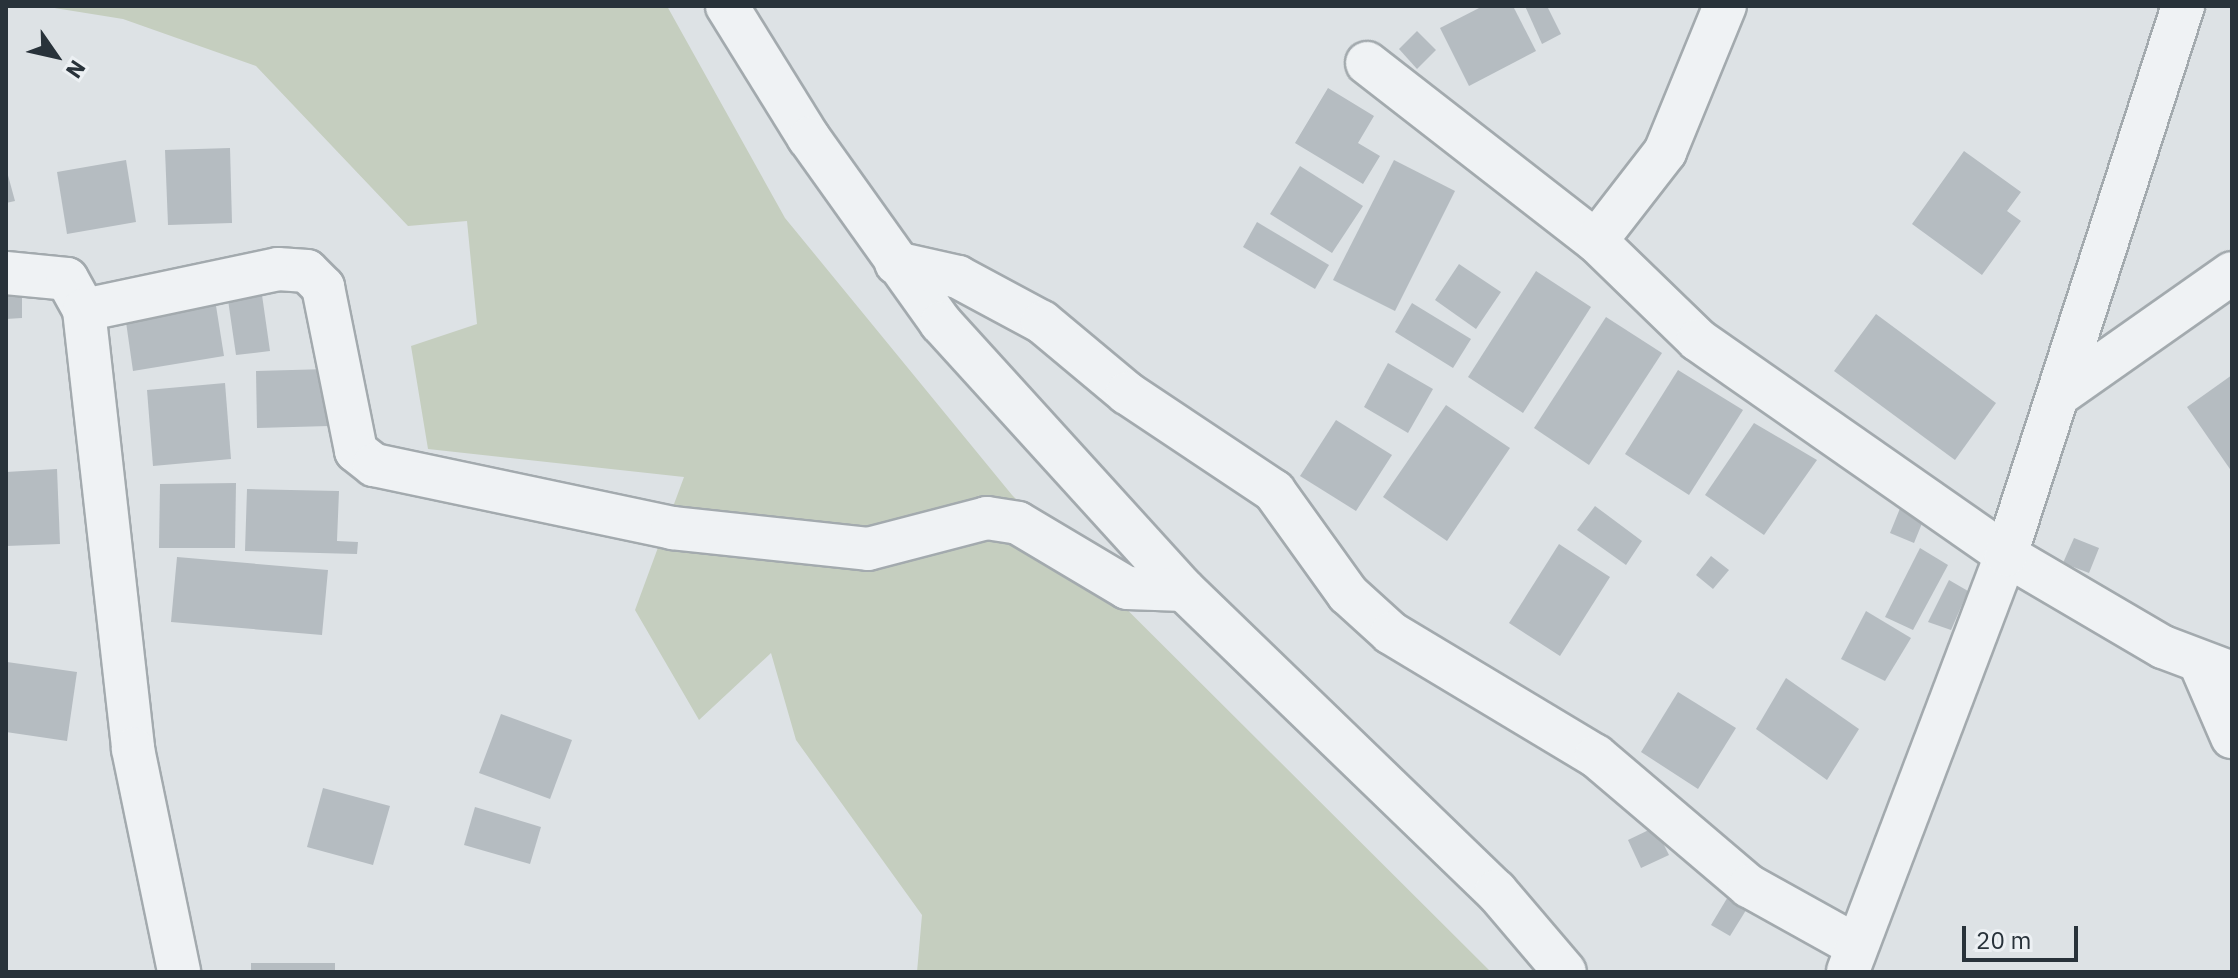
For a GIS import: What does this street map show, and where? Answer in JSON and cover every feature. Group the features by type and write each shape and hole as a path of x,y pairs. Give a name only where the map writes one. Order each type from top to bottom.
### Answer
{"street":[{"path":"727,6 896,263 1184,590 1496,891 1565,972"},
{"path":"1596,241 1665,152 1725,6"},
{"path":"896,263 958,277 1042,322 1127,393 1274,491 1348,594 1391,633 1596,756 1749,886 1850,958 2006,555 2183,6"},
{"path":"1367,63 1596,241 1698,340 2006,555 2216,668 2232,737"},
{"path":"84,310 278,269 307,271 323,287 356,451 374,465 672,528 868,549 987,518 1018,523 1127,588 1184,590"},
{"path":"6,273 67,279 84,310 133,749 179,972"},
{"path":"2060,394 2232,273"}],"green space":[{"path":"42,6 667,6 785,218 1012,495 1491,972 917,972 922,915 796,740 771,653 699,720 635,610 684,477 428,449 411,346 477,324 467,221 408,226 256,66 123,19"}],"building":[{"path":"1483,6 1513,6 1536,51 1469,86 1440,28"},
{"path":"1525,6 1547,6 1561,34 1542,44"},
{"path":"1417,31 1436,50 1417,69 1399,49"},
{"path":"1328,88 1374,116 1358,143 1380,156 1363,184 1295,143"},
{"path":"230,148 232,223 168,225 165,150"},
{"path":"1964,151 2021,192 2007,211 2021,221 1982,275 1912,224"},
{"path":"126,160 136,222 67,234 57,172"},
{"path":"1394,160 1455,191 1395,311 1333,280"},
{"path":"1300,166 1363,206 1332,253 1270,214"},
{"path":"6,168 15,201 6,203"},
{"path":"1257,222 1329,265 1315,289 1243,247"},
{"path":"1459,264 1501,292 1476,329 1435,300"},
{"path":"1536,271 1591,307 1523,413 1468,377"},
{"path":"213,287 224,356 133,371 123,301"},
{"path":"22,291 22,318 6,319 6,292"},
{"path":"262,295 270,351 236,355 228,300"},
{"path":"1412,303 1471,339 1453,368 1395,332"},
{"path":"1876,314 1996,403 1955,460 1834,371"},
{"path":"1606,317 1662,353 1589,465 1534,428"},
{"path":"1388,363 1433,389 1408,433 1364,407"},
{"path":"328,369 329,426 257,428 256,371"},
{"path":"1678,370 1743,410 1689,495 1625,454"},
{"path":"2232,375 2232,472 2187,407"},
{"path":"225,383 231,459 153,466 147,390"},
{"path":"1446,405 1510,448 1447,541 1383,497"},
{"path":"1336,420 1392,455 1356,511 1300,476"},
{"path":"1754,423 1817,460 1764,535 1705,495"},
{"path":"57,469 60,544 6,546 6,472"},
{"path":"236,483 235,548 159,548 160,484"},
{"path":"247,489 339,491 337,541 358,542 357,554 245,551"},
{"path":"1595,506 1642,541 1626,565 1577,530"},
{"path":"1901,506 1925,516 1914,543 1890,533"},
{"path":"2074,538 2099,548 2089,573 2063,563"},
{"path":"1559,544 1610,577 1560,656 1509,623"},
{"path":"1920,548 1948,565 1913,630 1885,617"},
{"path":"1711,556 1729,570 1713,589 1696,575"},
{"path":"177,557 328,570 322,635 171,622"},
{"path":"1949,580 1968,591 1951,630 1928,622"},
{"path":"1866,611 1911,638 1885,681 1841,659"},
{"path":"7,662 77,672 67,741 6,732"},
{"path":"1786,678 1859,729 1827,780 1756,729"},
{"path":"1678,692 1736,728 1698,789 1641,752"},
{"path":"501,714 572,740 550,799 479,773"},
{"path":"323,788 390,806 373,865 307,847"},
{"path":"475,807 541,827 530,864 464,845"},
{"path":"1655,827 1669,855 1641,868 1628,840"},
{"path":"1729,895 1748,907 1730,936 1711,925"},
{"path":"251,963 335,963 335,972 251,972"}]}
